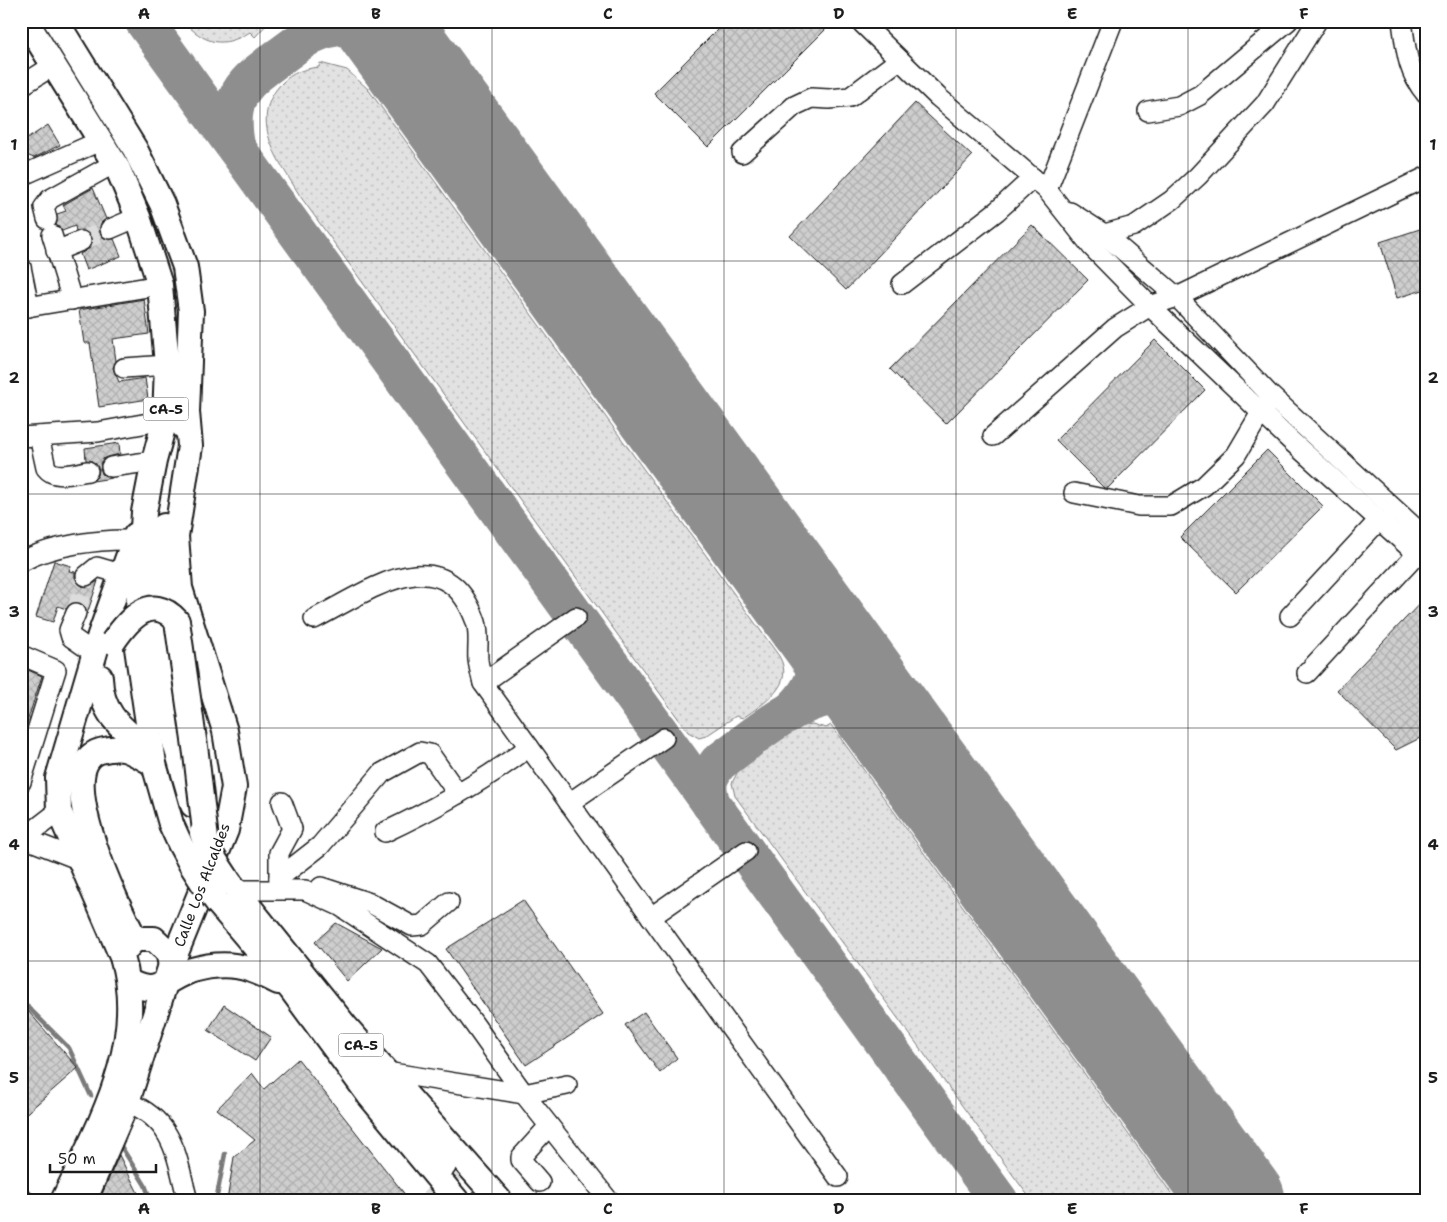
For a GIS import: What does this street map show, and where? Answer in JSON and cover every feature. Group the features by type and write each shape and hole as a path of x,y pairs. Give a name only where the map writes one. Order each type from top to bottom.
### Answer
{"main road":[{"name":"CA-5","path":"26,21 115,163 138,217 160,285 167,365 166,420 154,461 144,512 136,641 153,758 170,824 182,852 198,878 291,989 369,1094 457,1201"},
{"name":"CA-5","path":"56,21 135,149 162,204 185,267 190,311 187,412 162,538 160,640 174,739 207,848 233,886 346,1027 500,1201"},
{"name":"Calle Los Alcaldes","path":"84,1201 128,1102 168,975 226,830 234,787 225,732 180,588 176,536 190,446 187,412"},
{"path":"144,512 121,574 104,648 100,694 105,708 153,758"},
{"path":"63,1201 113,1096 123,1058 127,1028 128,948 86,859 59,811 58,778 104,648 132,616 141,611 156,610 172,616 177,622 207,848"},
{"path":"86,859 69,799 72,759 100,677"},
{"path":"86,859 81,779 86,760 94,753 116,748 126,749 153,758"},
{"path":"128,948 148,937 160,942 168,952 168,975"},
{"path":"128,981 146,989 168,975 226,964 254,969 291,989"}],"street":[{"path":"860,21 938,97 1040,184 1086,240 1150,306 1261,413 1379,520 1423,550"},
{"path":"902,284 997,212 1040,184 1113,21"},
{"path":"1148,111 1179,106 1200,95 1288,21"},
{"path":"1086,240 1134,226 1172,200 1198,176 1265,104 1317,21"},
{"path":"1402,21 1408,65 1415,81 1426,94"},
{"path":"742,153 794,106 811,98 850,97 899,60"},
{"path":"21,86 54,65"},
{"path":"21,176 102,140"},
{"path":"72,300 44,207 50,199 115,163"},
{"path":"993,436 1115,328 1150,306 1177,297 1426,177"},
{"path":"1060,206 1104,234 1177,297 1270,395 1423,550"},
{"path":"110,229 138,217"},
{"path":"52,235 81,241"},
{"path":"21,267 25,308 160,285"},
{"path":"124,368 167,365"},
{"path":"1074,493 1139,506 1171,506 1204,486 1236,455 1270,395"},
{"path":"88,471 55,475 49,472 30,437 98,432 166,420"},
{"path":"111,468 154,461"},
{"path":"1290,616 1379,520"},
{"path":"21,562 37,553 111,539 134,540"},
{"path":"1307,673 1423,550"},
{"path":"86,576 97,567 121,574"},
{"path":"314,619 394,578 421,573 436,576 452,586 469,605 477,625 478,661 482,683 838,1177"},
{"path":"76,612 69,630 71,637 104,648"},
{"path":"482,683 576,617"},
{"path":"21,655 54,668 56,673 21,782"},
{"path":"569,803 664,738"},
{"path":"385,832 493,774 529,747"},
{"path":"279,884 320,846 382,773 420,752 430,754 458,794"},
{"path":"279,884 281,846 292,828 282,802"},
{"path":"23,837 59,811"},
{"path":"23,837 86,859"},
{"path":"651,917 746,851"},
{"path":"233,886 279,884 305,890 340,906 428,964 524,1094 609,1201"},
{"path":"305,890 317,887 329,888 387,911 412,926 422,925 449,902"},
{"path":"346,1027 353,1051 375,1084 446,1167"},
{"path":"386,1072 524,1094 568,1085"},
{"path":"128,1102 145,1109 164,1127 175,1150 188,1201"},
{"path":"540,1182 521,1160 521,1157 549,1126"}],"shaded area":[{"path":"183,21 270,21 255,37 250,32 231,41 214,42 199,35"},
{"path":"320,63 347,70 368,89 779,656 784,676 781,684 768,699 743,718 736,716 706,736 699,738 688,732 300,196 272,145 267,131 266,117 269,104 276,90 285,80 306,69 319,67"},
{"path":"812,724 826,728 831,725 1177,1201 1032,1201 735,796 732,783 740,767 797,727"}],"building":[{"path":"726,21 822,21 828,27 708,147 654,93"},
{"path":"915,103 972,156 846,290 790,236"},
{"path":"48,125 60,145 34,158 21,153 21,143"},
{"path":"93,188 106,219 101,223 100,233 104,238 114,239 121,256 86,270 80,254 90,248 91,236 83,230 76,231 75,226 62,231 56,225 57,214 66,211 63,205"},
{"path":"1032,225 1088,280 946,424 890,369"},
{"path":"1426,227 1426,289 1397,298 1380,242"},
{"path":"144,299 149,334 113,339 116,361 113,368 119,382 145,378 148,399 99,407 90,343 84,343 79,310"},
{"path":"1155,340 1205,390 1108,488 1104,488 1056,440"},
{"path":"119,443 120,454 104,458 100,463 102,474 112,478 93,481 98,475 99,469 92,461 86,460 85,448"},
{"path":"1267,450 1323,506 1236,592 1180,537"},
{"path":"54,561 71,566 69,571 75,572 75,578 82,586 88,587 98,581 87,614 85,606 75,602 66,609 58,606 53,622 36,617"},
{"path":"1426,597 1426,735 1396,750 1337,690"},
{"path":"21,667 42,676 23,734 21,734"},
{"path":"523,900 603,1014 526,1065 446,949"},
{"path":"336,923 382,948 347,981 315,942"},
{"path":"21,1003 78,1068 21,1118"},
{"path":"224,1005 271,1037 255,1061 208,1030"},
{"path":"644,1012 677,1058 660,1073 625,1025"},
{"path":"298,1059 410,1201 227,1201 234,1157 255,1140 217,1109 252,1073 264,1089"},
{"path":"119,1155 142,1201 99,1201"},
{"path":"21,1182 34,1195 29,1201 21,1201"}],"waterway":[{"path":"21,1000 69,1048 91,1096"},
{"path":"119,1143 145,1185 151,1201"},
{"path":"216,1201 225,1154"}],"taxiway":[{"path":"144,21 999,1201"},
{"path":"236,148 233,114 236,101 242,91 259,72 303,40 329,28 351,27 395,41"},
{"path":"789,713 808,691 814,680 817,668 817,643 812,614"},
{"path":"711,804 708,783 718,763 776,720 808,703 824,698 847,697 871,707 886,717"},
{"path":"1228,1186 1234,1201"}],"runway":[{"path":"380,21 1238,1201"}],"tunnel":[{"path":"81,241 110,229"},
{"path":"76,613 86,576"},
{"path":"429,1201 451,1179 450,1176"}]}
